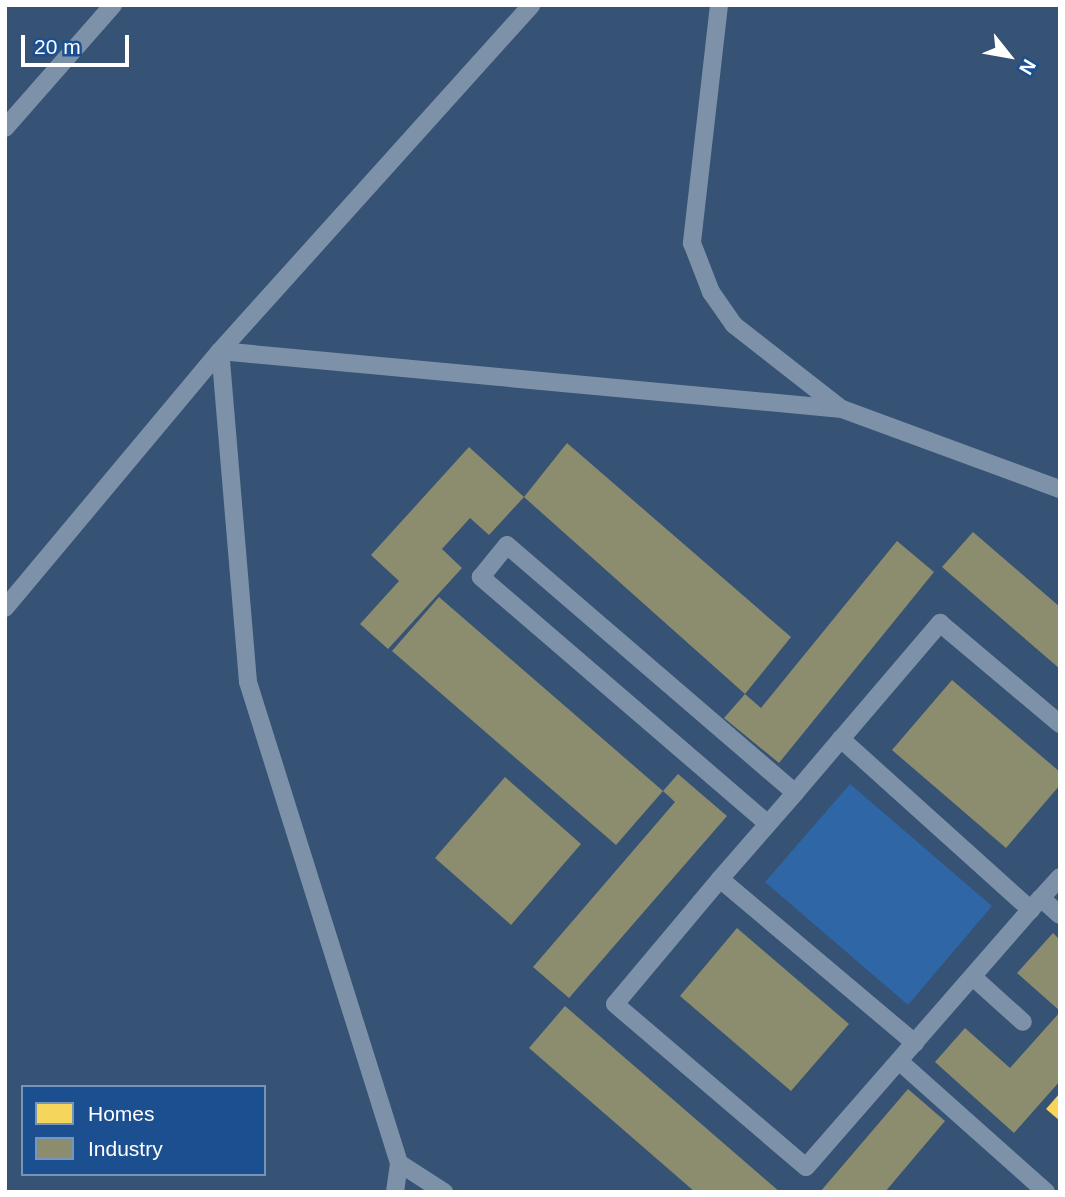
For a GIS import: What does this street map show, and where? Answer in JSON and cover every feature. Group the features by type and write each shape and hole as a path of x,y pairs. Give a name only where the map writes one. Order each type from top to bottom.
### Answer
{"lane":[{"path":"5,128 113,5"},
{"path":"5,608 220,351 531,5"},
{"path":"719,5 692,243 711,292 734,325 842,409"},
{"path":"220,351 842,409 1060,489"},
{"path":"220,351 248,682 398,1163 395,1192"},
{"path":"768,824 481,577 507,545 795,793"},
{"path":"1060,724 940,623 615,1004 806,1167 1060,877"},
{"path":"841,739 1036,904 1060,915"},
{"path":"720,879 915,1042"},
{"path":"973,977 1023,1022"},
{"path":"899,1061 1045,1192"},
{"path":"398,1163 444,1192"}],"shaded area":[{"path":"850,784 992,906 908,1005 765,882"}],"building: Homes":[{"path":"1060,1093 1060,1121 1046,1109"}],"building: Industry":[{"path":"567,443 791,637 745,694 524,497"},
{"path":"469,447 524,497 489,535 470,518 442,549 462,568 388,649 360,624 399,581 371,555"},
{"path":"973,532 1060,607 1060,669 942,567"},
{"path":"897,541 934,572 779,763 724,718 745,694 761,708"},
{"path":"439,597 663,791 616,845 392,651"},
{"path":"952,680 1060,772 1060,785 1006,848 892,750"},
{"path":"678,774 727,816 569,998 533,967 675,802 663,791"},
{"path":"505,777 581,844 511,925 435,858"},
{"path":"737,928 849,1024 791,1091 680,996"},
{"path":"1053,933 1060,940 1060,1011 1017,973"},
{"path":"565,1006 780,1192 695,1192 529,1048"},
{"path":"1060,1012 1060,1081 1014,1133 935,1062 965,1028 1010,1068"},
{"path":"908,1089 945,1121 885,1192 820,1192"}]}
